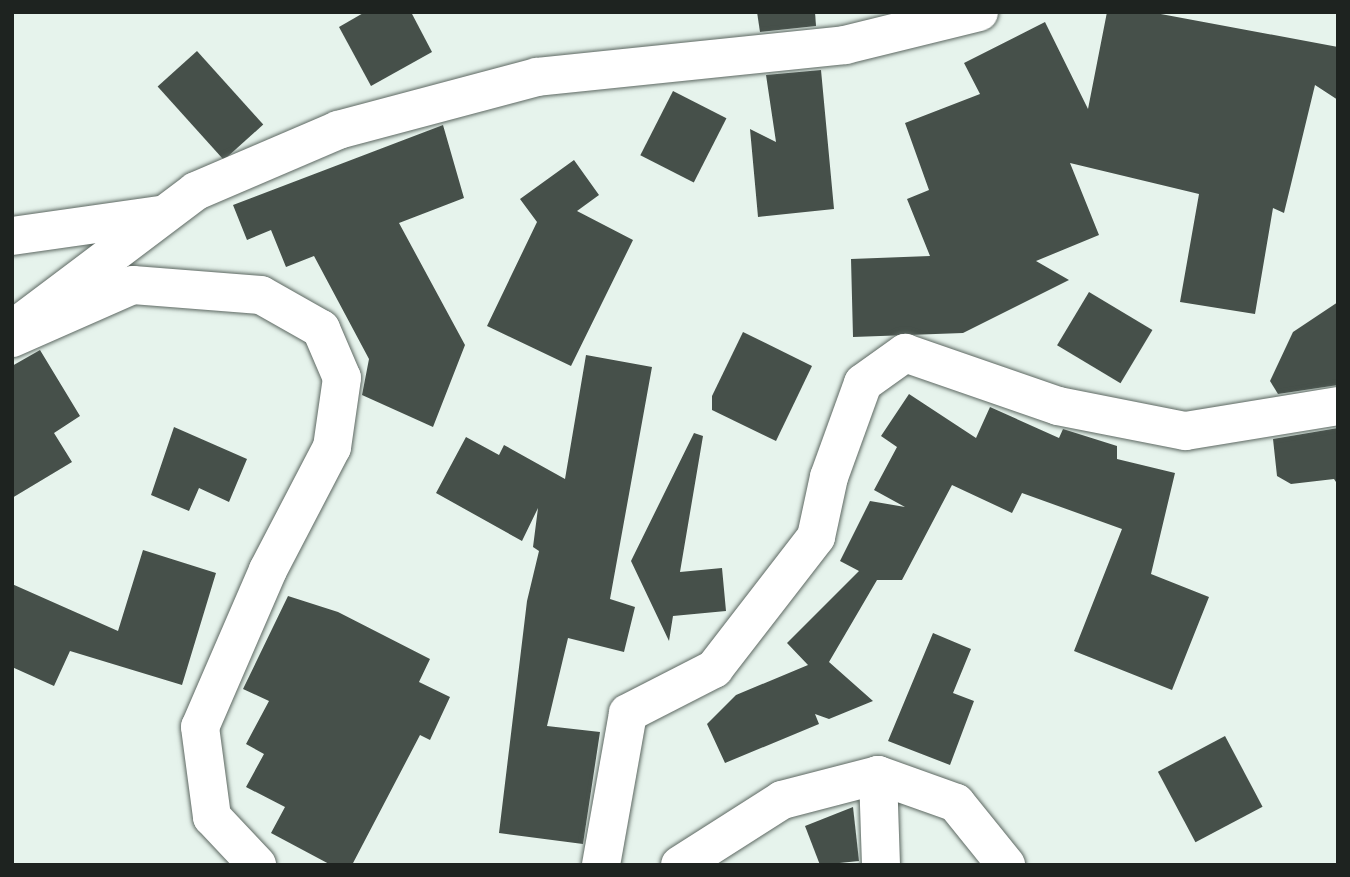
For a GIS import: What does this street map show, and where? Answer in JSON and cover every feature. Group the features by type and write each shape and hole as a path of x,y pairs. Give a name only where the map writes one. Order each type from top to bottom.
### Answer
{"street":[{"path":"12,330 196,191 338,130 537,77 845,45 979,12"},
{"path":"12,236 166,214"},
{"path":"12,338 133,285 261,295 321,329 342,378 332,447 268,570 200,727 212,817 257,865"},
{"path":"601,865 628,713 715,669 816,537 829,477 863,383 905,353 1058,407 1186,431 1338,406"},
{"path":"680,865 782,800 878,775 956,803 1006,865"},
{"path":"878,775 881,865"}],"building":[{"path":"365,12 411,12 432,52 371,86 339,27"},
{"path":"757,12 815,12 816,26 760,32"},
{"path":"1107,12 1150,12 1338,47 1338,100 1315,85 1284,213 1273,208 1255,314 1180,302 1199,194 1070,163 1099,235 1036,261 1069,280 963,333 853,337 851,259 930,256 907,199 929,190 905,123 980,94 964,63 1045,22 1088,109"},
{"path":"197,51 263,125 224,160 158,86"},
{"path":"821,70 834,209 758,217 750,129 776,142 766,75"},
{"path":"673,91 726,118 694,182 640,155"},
{"path":"443,125 464,198 399,223 465,345 433,427 362,395 369,359 314,256 286,267 271,230 247,240 233,205"},
{"path":"574,160 599,195 577,211 633,240 571,366 487,326 537,222 520,199"},
{"path":"1089,292 1152,330 1120,383 1057,345"},
{"path":"1338,302 1338,385 1278,394 1270,381 1293,332"},
{"path":"743,332 812,366 776,441 712,410 712,396"},
{"path":"40,350 80,416 54,433 72,462 12,498 12,366"},
{"path":"586,355 652,367 610,599 635,607 624,652 568,638 547,726 600,732 583,844 499,833 527,601 539,551 533,547 538,508 522,541 436,493 466,437 499,455 504,445 565,479"},
{"path":"909,394 976,438 990,407 1059,438 1063,429 1117,446 1117,459 1175,473 1151,574 1209,597 1172,690 1074,651 1122,529 1022,493 1012,513 952,485 902,580 877,580 829,662 873,701 829,719 815,714 819,724 725,763 707,724 736,695 808,665 787,643 859,571 840,561 870,501 905,507 874,490 897,447 881,436"},
{"path":"174,427 247,459 229,502 199,488 189,511 151,495"},
{"path":"1338,428 1338,485 1334,479 1291,484 1277,476 1273,439"},
{"path":"694,433 703,436 680,572 722,568 726,611 673,616 669,641 631,561"},
{"path":"143,550 216,573 182,685 70,651 54,686 12,667 12,584 118,631"},
{"path":"288,596 338,612 430,659 419,682 450,697 430,740 420,735 352,865 331,865 271,833 285,807 246,787 264,754 246,744 269,701 243,689"},
{"path":"933,633 971,649 953,693 974,701 950,765 888,741"},
{"path":"1225,736 1263,807 1195,842 1158,772"},
{"path":"853,807 859,861 820,865 805,826"}]}
